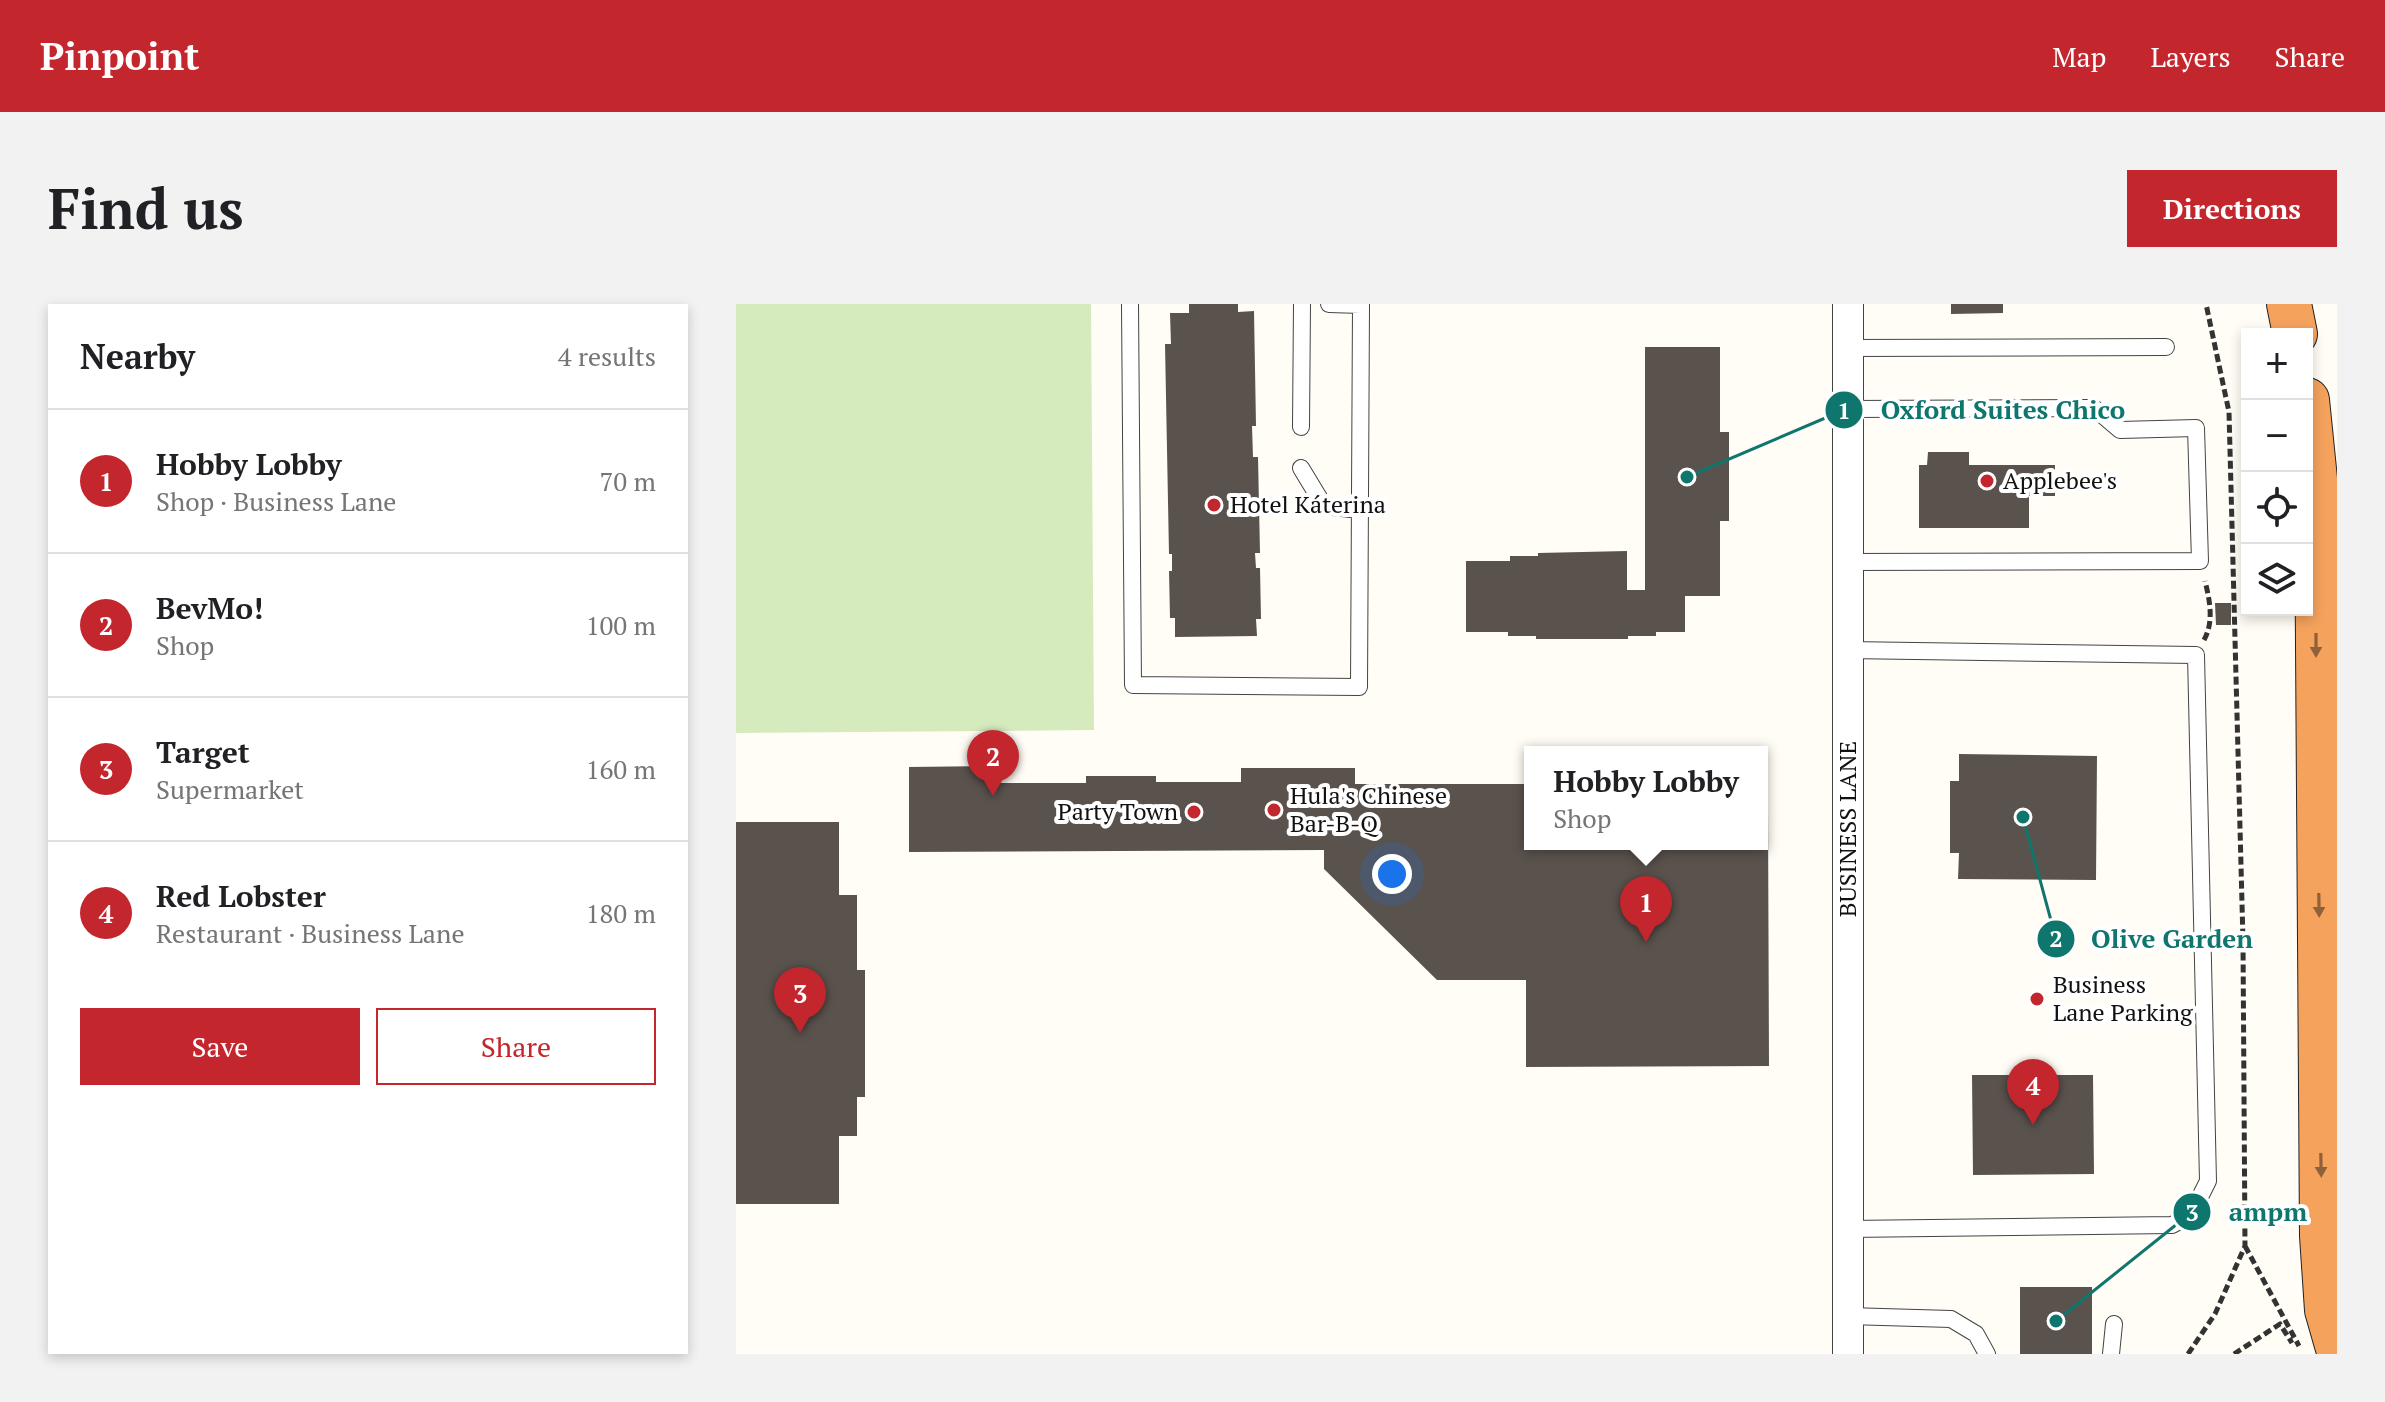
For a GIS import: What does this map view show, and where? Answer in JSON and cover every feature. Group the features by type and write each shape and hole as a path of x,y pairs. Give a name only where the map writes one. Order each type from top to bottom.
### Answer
{"highway":[{"path":"2289,304 2294,328"},
{"path":"2313,459 2317,499 2322,1236 2327,1310 2337,1345"}],"street":[{"name":"BUSINESS LANE","path":"1848,304 1848,1354"}],"lane":[{"path":"1130,304 1133,685 1359,687 1361,305 1329,304"},
{"path":"1301,427 1302,304"},
{"path":"1847,348 2166,347"},
{"path":"1847,409 2094,408 2120,430 2196,428 2200,561 1847,562"},
{"path":"1301,468 1324,506 1360,510"},
{"path":"1847,650 2196,655 2208,1181 2191,1215 2172,1225 1848,1229"},
{"path":"1848,1316 1951,1319 1976,1334 1987,1354"},
{"path":"2111,1354 2114,1324"}],"path":[{"path":"2188,1354 2215,1314 2245,1246 2243,941 2229,412 2206,304"},
{"path":"2210,599 2213,613 2210,629"},
{"path":"2245,1246 2304,1354"},
{"path":"2234,1354 2280,1324 2292,1343"}],"green space":[{"path":"736,304 1091,304 1094,730 736,733"}],"building":[{"name":"Hotel Káterina","path":"1189,304 1238,304 1238,312 1254,311 1256,426 1252,426 1253,457 1258,457 1260,553 1255,553 1256,568 1260,568 1261,619 1256,619 1257,636 1175,637 1175,618 1170,618 1169,571 1172,571 1172,554 1169,554 1165,344 1171,344 1170,313 1189,313"},
{"path":"1951,304 2003,304 2003,313 1951,314"},
{"path":"1645,347 1720,347 1720,432 1729,432 1729,521 1720,521 1720,596 1685,596 1685,632 1656,632 1656,636 1628,636 1628,639 1536,639 1536,636 1508,636 1508,632 1466,632 1466,561 1510,561 1510,556 1538,556 1538,553 1627,551 1627,590 1645,590"},
{"name":"Applebee's","path":"1928,452 1969,452 1969,465 2055,465 2055,496 2029,496 2029,528 1919,528 1919,465 1927,465"},
{"path":"2215,603 2231,603 2231,625 2216,625"},
{"path":"1959,754 2097,756 2096,880 1958,879 1959,853 1950,853 1950,781 1959,781"},
{"path":"993,766 993,783 1086,783 1086,776 1156,776 1156,782 1241,782 1241,768 1355,768 1355,784 1524,784 1524,850 1768,850 1768,809 1769,1066 1526,1067 1526,980 1437,980 1324,869 1324,850 909,852 909,767"},
{"path":"736,822 839,822 839,895 857,895 857,970 865,970 865,1097 857,1097 857,1136 839,1136 839,1204 736,1204"},
{"path":"1972,1075 2093,1075 2094,1174 1973,1175"},
{"path":"2020,1287 2092,1287 2092,1354 2020,1354"}],"place":[{"name":"Oxford Suites Chico","path":"1687,477"},
{"name":"Applebee's","path":"1987,481"},
{"name":"Hotel Káterina","path":"1214,505"},
{"name":"BevMo!","path":"993,796"},
{"name":"Hula's Chinese Bar-B-Q","path":"1274,810"},
{"name":"Party Town","path":"1194,812"},
{"name":"Olive Garden","path":"2023,817"},
{"name":"Hobby Lobby","path":"1646,942"},
{"name":"Business Lane Parking","path":"2037,999"},
{"name":"Target","path":"800,1033"},
{"name":"Red Lobster","path":"2033,1125"},
{"name":"ampm","path":"2056,1321"}]}
